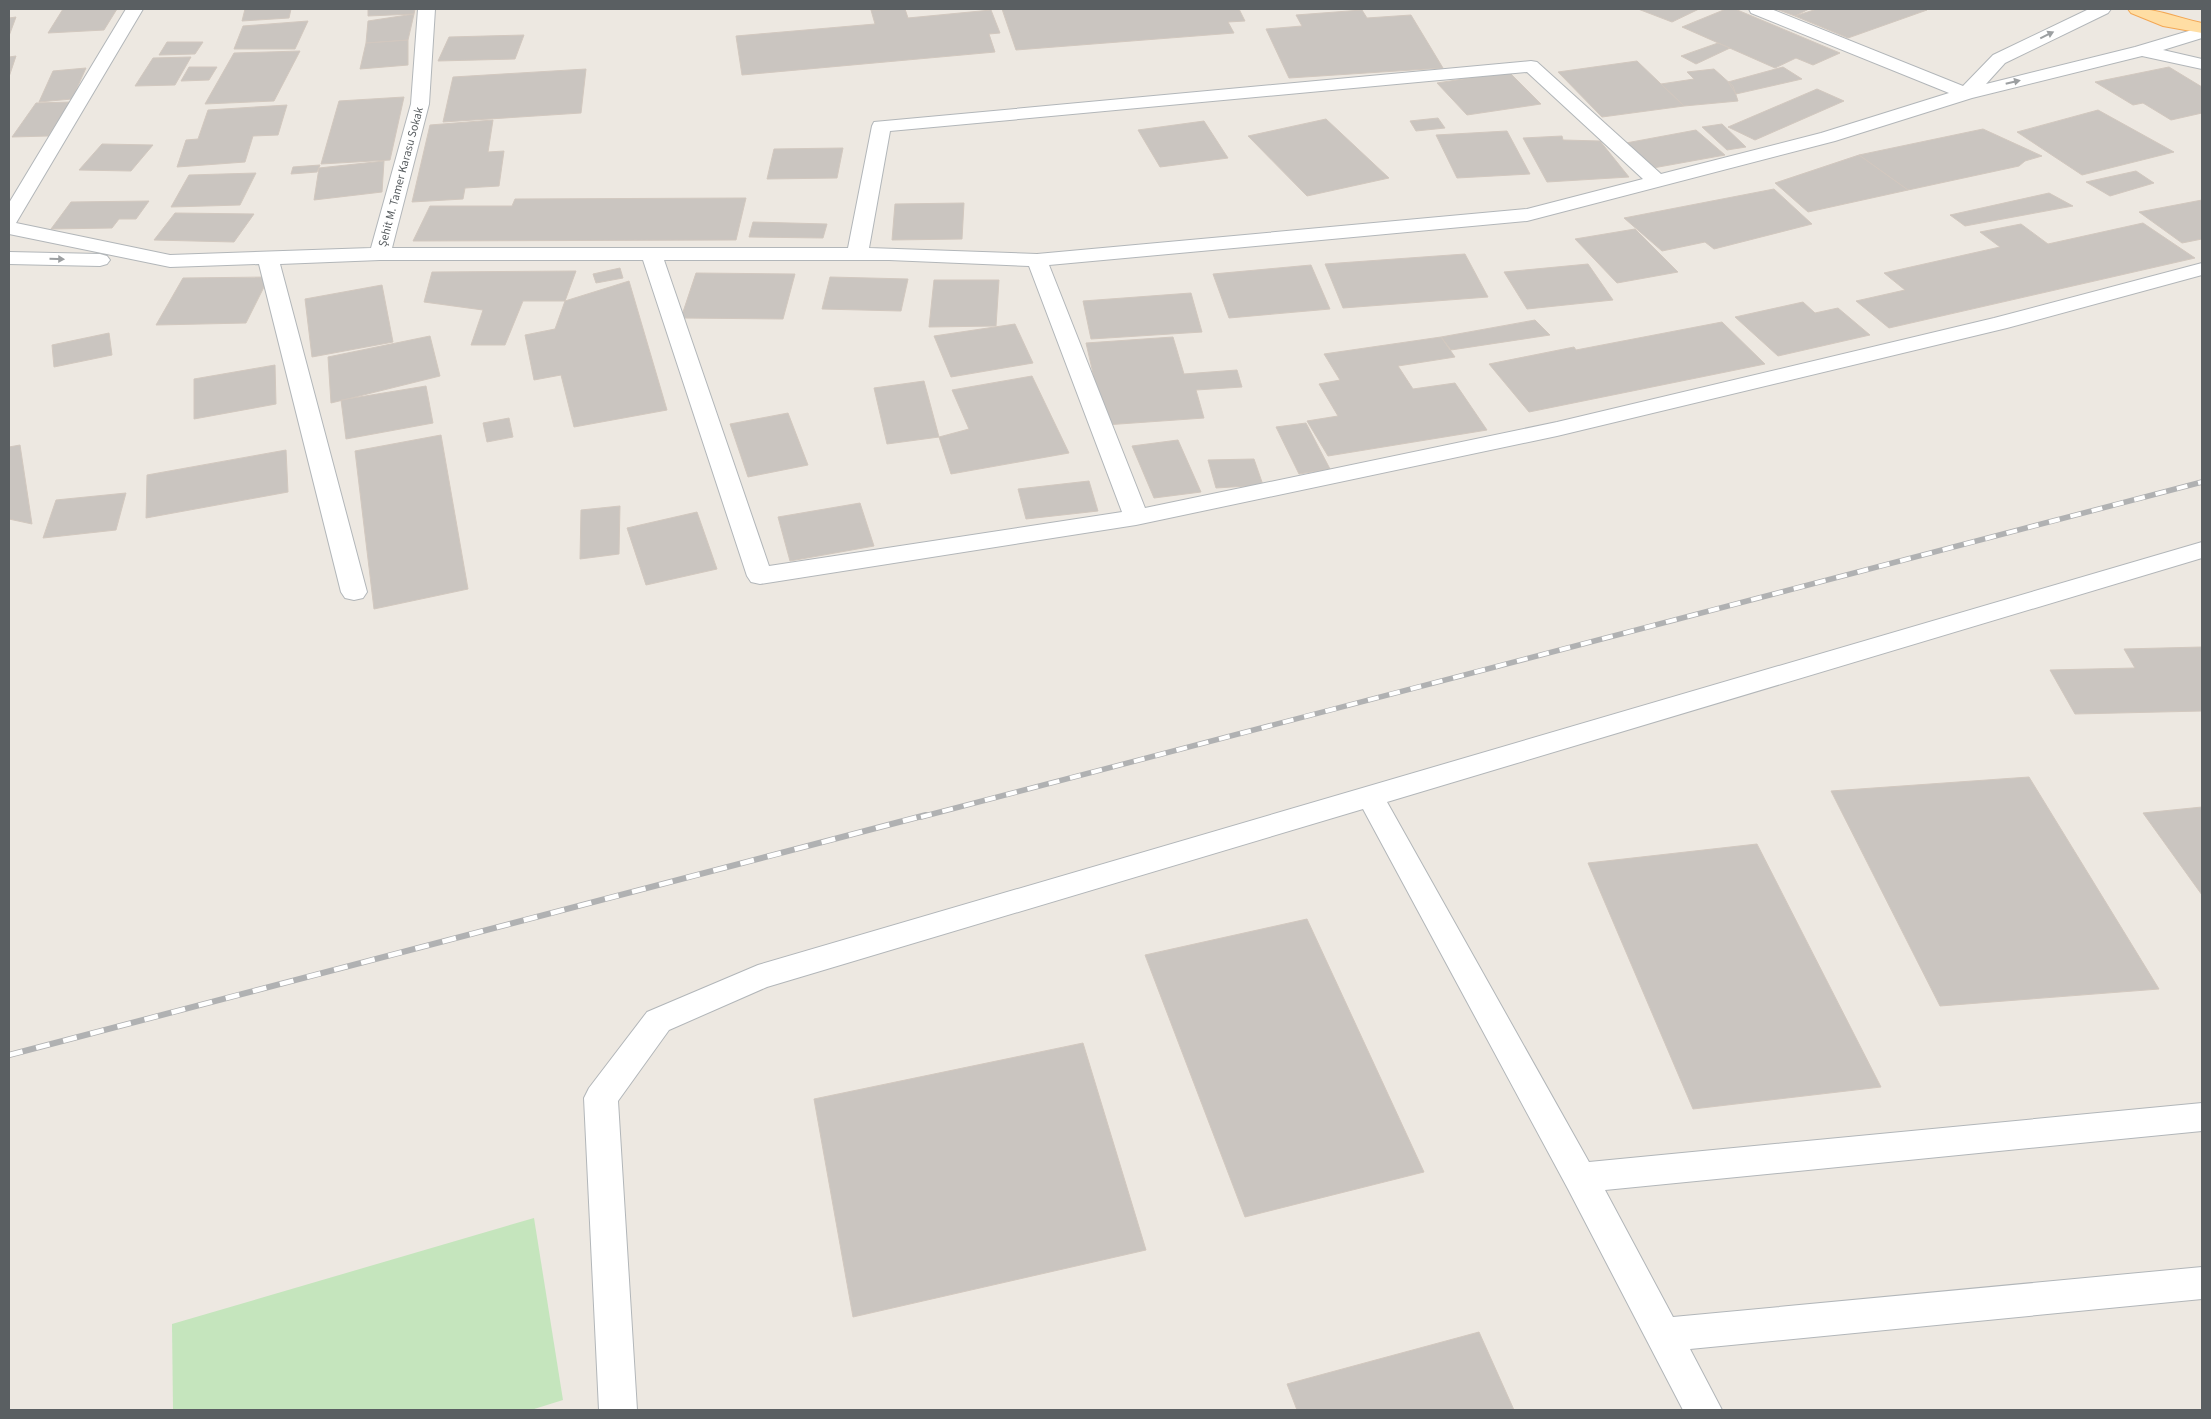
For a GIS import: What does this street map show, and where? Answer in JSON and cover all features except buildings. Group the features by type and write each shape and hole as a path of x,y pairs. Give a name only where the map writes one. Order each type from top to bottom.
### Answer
{"main road":[{"path":"2137,9 2169,22 2202,28"}],"street":[{"path":"9,219 134,9"},
{"name":"Şehit M. Tamer Karasu Sokak","path":"380,254 420,104 426,9"},
{"path":"1757,9 1966,94"},
{"path":"1966,94 1999,59 2102,9"},
{"path":"9,258 170,261 380,254 857,254 1037,260 1527,215 1656,180 1828,137 1966,94 2141,51 2202,32"},
{"path":"2141,51 2202,64"},
{"path":"857,254 881,126 1531,66 1656,180"},
{"path":"9,228 170,261"},
{"path":"651,254 760,576 1136,517 1557,429 1990,325 2202,269"},
{"path":"268,258 354,592"},
{"path":"1037,260 1136,517"},
{"path":"618,1410 601,1098 658,1021 758,977 2202,550"},
{"path":"1370,796 1580,1178 1703,1410"},
{"path":"1580,1178 2202,1116"},
{"path":"1663,1335 2202,1283"}],"green space":[{"path":"534,1218 563,1400 531,1410 173,1410 172,1324"}],"railway":[{"path":"921,817 2202,482"},
{"path":"9,1055 926,815"}]}
